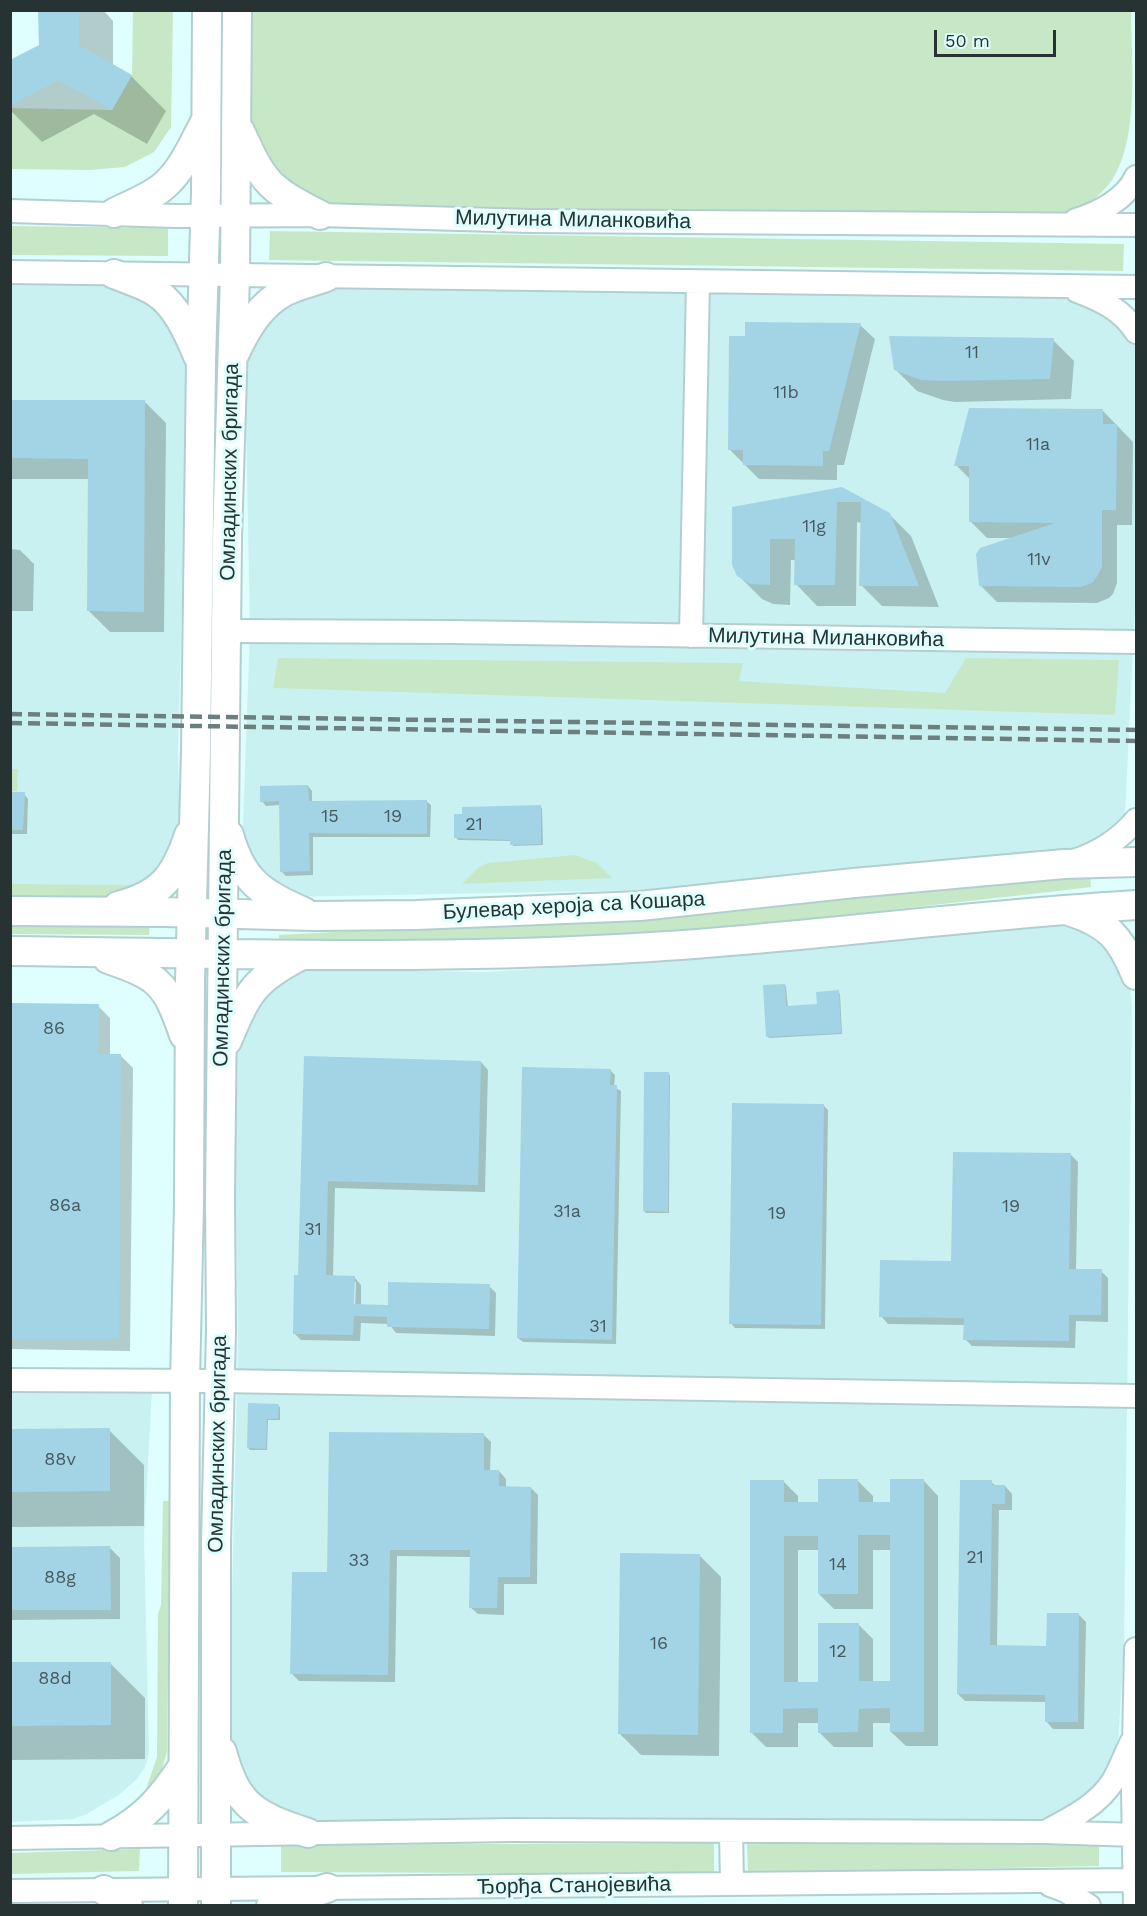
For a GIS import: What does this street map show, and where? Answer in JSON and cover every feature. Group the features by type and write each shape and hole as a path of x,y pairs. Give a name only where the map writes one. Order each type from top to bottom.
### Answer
{"main road":[{"name":"Омладинских бригада","path":"183,1898 185,1381 207,10"},
{"name":"Омладинских бригада","path":"216,1897 215,1727 221,1331 224,818 236,216 237,10"},
{"path":"114,213 150,195 168,182 178,170 206,120"},
{"path":"236,121 256,167 264,179 286,198 320,215"},
{"path":"114,274 146,286 159,294 182,322 201,362"},
{"path":"232,360 244,332 267,303 286,291 326,277"},
{"path":"224,818 233,848 255,885 272,896 314,916"},
{"path":"96,912 134,902 162,886 178,865 193,822"},
{"name":"Булевар хероја са Кошара","path":"10,911 314,916 640,906 1064,864 1137,862"},
{"name":"Булевар хероја са Кошара","path":"10,951 302,956 485,955 619,949 1137,905"},
{"path":"1064,910 1084,916 1114,934 1126,951 1137,975"},
{"path":"86,952 150,976 163,987 179,1021 190,1053"},
{"path":"222,1054 240,1010 259,981 274,970 302,956"},
{"path":"215,1727 226,1768 235,1788 248,1806 284,1825 308,1833"},
{"path":"111,1836 146,1813 166,1793 183,1766"},
{"path":"272,1905 327,1888"},
{"path":"104,1890 128,1905"}],"street":[{"path":"1064,224 1107,207 1122,196 1137,177"},
{"name":"Милутина Миланковића","path":"10,211 205,216 320,215 542,222 1137,225"},
{"path":"10,272 1137,287"},
{"path":"691,636 698,282"},
{"path":"1064,286 1107,303 1137,332"},
{"name":"Милутина Миланковића","path":"227,631 1137,642"},
{"path":"1064,864 1088,856 1113,842 1137,819"},
{"path":"10,1380 219,1381 1137,1396"},
{"path":"1135,1905 1134,1736 1137,1649"},
{"path":"1044,1832 1077,1814 1099,1798 1113,1780 1134,1736"},
{"path":"10,1838 511,1830 1044,1832 1135,1835"},
{"path":"731,1831 732,1884"},
{"name":"Ђорђа Станојевића","path":"10,1891 104,1890 183,1898 327,1888 1136,1880"},
{"path":"1037,1882 1066,1891 1089,1905"}],"shaded area":[{"path":"11,278 114,279 144,289 189,347 178,752 180,842 159,893 11,913"},
{"path":"325,280 1063,288 1104,304 1136,343 1136,586 1125,815 1077,854 700,889 287,897 242,850 250,631 245,366 259,314"},
{"path":"1066,923 1087,926 1128,969 1132,1006 1124,1645 1118,1745 1111,1765 1094,1792 1045,1821 1023,1823 330,1822 298,1818 256,1800 231,1755 229,1721 238,1344 234,1074 239,1030 245,1013 288,974 306,969 486,972 690,959 988,928"},
{"path":"152,1390 144,1535 149,1753 145,1767 137,1779 120,1794 87,1814 73,1819 11,1822 10,1392"}],"green space":[{"path":"133,11 173,11 171,127 154,152 125,167 89,170 11,169 10,108 112,110 132,75"},
{"path":"252,11 1131,11 1132,98 1127,142 1112,180 1079,213 920,215 326,208 269,175 245,124"},
{"path":"11,226 168,228 168,256 11,255"},
{"path":"270,231 1124,244 1123,271 269,260"},
{"path":"278,658 743,663 739,681 945,693 966,658 1119,660 1115,715 273,688"},
{"path":"11,769 18,769 17,791 11,791"},
{"path":"575,855 597,863 612,878 462,884 479,867 488,863"},
{"path":"1090,874 1091,887 754,924 500,941 398,944 279,943 279,935 615,917"},
{"path":"11,884 130,885 134,891 110,896 11,895"},
{"path":"11,919 150,920 149,935 11,934"},
{"path":"163,1501 170,1501 167,1751 159,1780 150,1796 145,1792 157,1757 158,1614 161,1605"},
{"path":"1099,1842 1099,1866 748,1873 747,1844"},
{"path":"714,1843 714,1874 281,1872 281,1845"},
{"path":"140,1849 139,1871 11,1874 10,1853"}],"building":[{"path":"38,10 79,10 79,45 132,75 112,110 58,80 10,106 10,60 39,45"},
{"path":"745,322 861,323 829,451 823,451 823,466 743,465 743,450 728,450 729,336 745,336"},
{"path":"889,336 1054,338 1050,379 921,380 894,370"},
{"path":"10,400 145,400 144,612 87,611 88,459 10,458"},
{"path":"969,408 1103,409 1103,424 1117,424 1116,510 1102,510 1102,566 1092,583 1080,587 979,586 976,554 980,548 1055,523 969,522 969,466 954,466"},
{"path":"842,487 890,513 919,586 859,586 861,502 837,502 835,585 794,585 795,539 770,539 770,585 750,584 737,576 732,565 732,507"},
{"path":"308,785 309,801 427,800 427,834 309,833 310,871 280,872 279,801 260,802 260,786"},
{"path":"10,792 25,792 23,830 10,830"},
{"path":"541,805 541,844 510,845 510,840 454,838 454,814 462,814 462,807"},
{"path":"785,984 786,1006 817,1004 816,992 839,990 841,1033 766,1037 763,985"},
{"path":"10,1003 99,1004 98,1054 121,1054 119,1339 10,1339"},
{"path":"304,1056 481,1061 478,1185 328,1181 326,1275 355,1276 354,1304 388,1305 388,1282 490,1284 489,1329 387,1327 387,1317 354,1316 353,1335 293,1334 294,1275 298,1275"},
{"path":"522,1067 611,1069 610,1085 617,1085 612,1340 517,1338"},
{"path":"644,1072 669,1072 668,1212 643,1211"},
{"path":"732,1103 824,1104 821,1325 729,1324"},
{"path":"953,1152 1071,1153 1069,1269 1102,1269 1101,1315 1069,1315 1069,1341 963,1340 964,1318 879,1317 880,1260 951,1261"},
{"path":"248,1403 279,1404 278,1419 267,1419 266,1449 247,1448"},
{"path":"110,1428 110,1491 10,1492 10,1429"},
{"path":"329,1432 484,1433 484,1470 499,1470 499,1486 531,1487 530,1577 498,1577 497,1608 469,1608 470,1550 390,1550 388,1675 290,1674 292,1572 327,1572"},
{"path":"818,1479 858,1479 859,1502 890,1502 890,1479 924,1479 924,1732 890,1732 890,1708 859,1709 858,1732 818,1733 818,1708 783,1709 783,1733 750,1733 750,1480 784,1480 784,1502 818,1502","holes":["858,1535 890,1535 890,1681 859,1681 859,1623 818,1623 818,1682 784,1682 784,1536 818,1536 818,1594 858,1594"]},
{"path":"960,1480 992,1480 992,1485 1005,1485 1005,1504 992,1504 990,1645 1046,1646 1047,1613 1079,1613 1078,1722 1045,1722 1045,1695 957,1694"},
{"path":"110,1546 111,1610 10,1610 10,1547"},
{"path":"620,1553 700,1554 698,1735 618,1734"},
{"path":"10,1662 111,1662 111,1725 10,1726"}],"railway":[{"path":"10,714 1136,730"},
{"path":"10,723 1136,741"}]}
